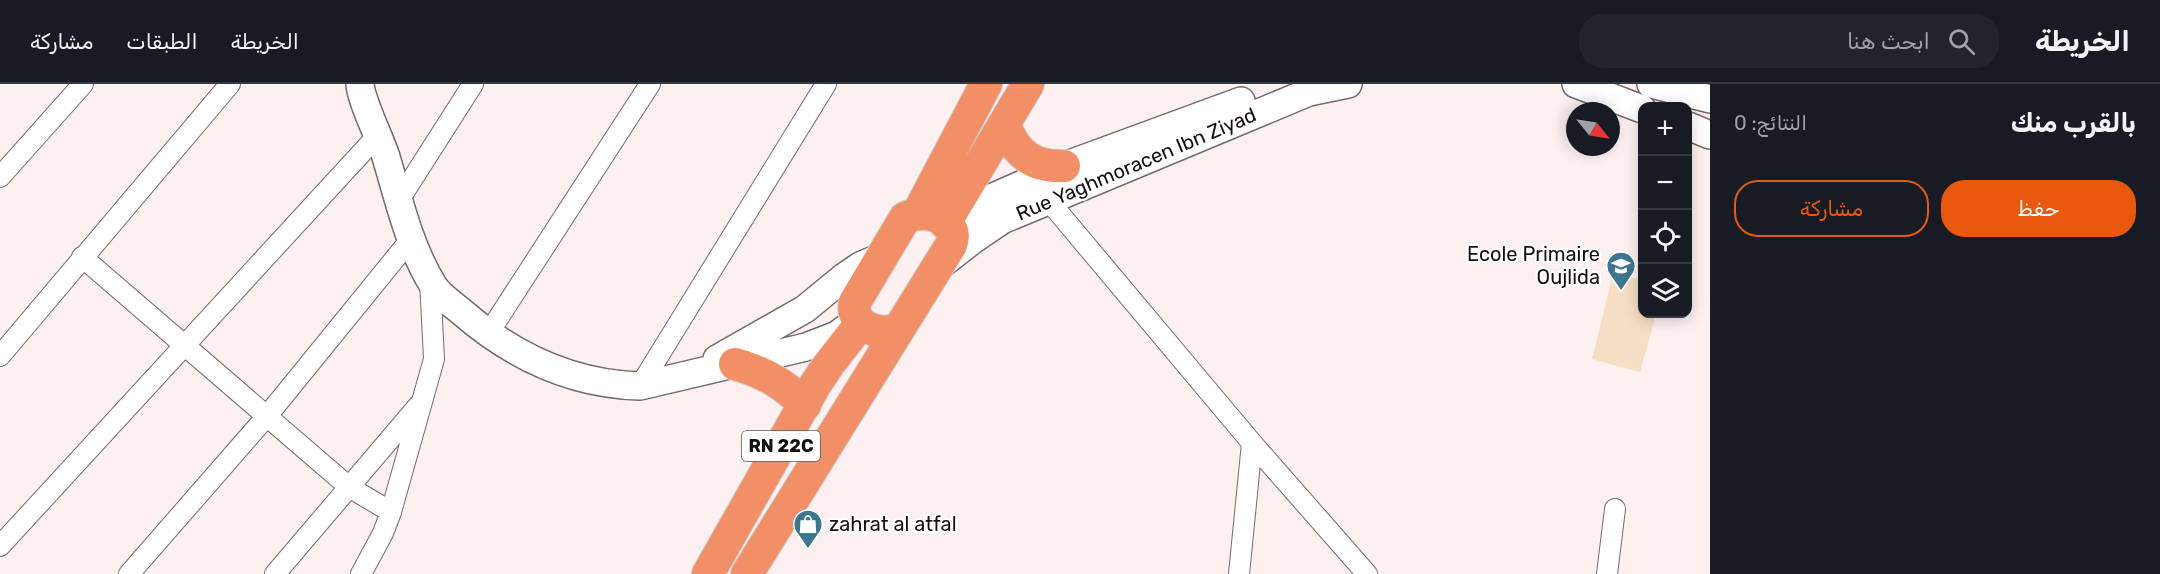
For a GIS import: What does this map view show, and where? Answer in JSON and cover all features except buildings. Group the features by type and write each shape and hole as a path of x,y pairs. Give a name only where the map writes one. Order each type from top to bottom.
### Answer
{"highway":[{"path":"938,221 950,150 986,84"},
{"path":"938,221 1005,126 1028,84"},
{"path":"1005,126 1011,141 1020,153 1034,162 1049,166 1064,165"},
{"path":"905,218 938,221 954,235 953,240 899,328 892,332 881,332 859,321 853,309 855,302 899,225 905,218"},
{"name":"RN 22C","path":"708,574 829,364 859,321"},
{"name":"RN 22C","path":"747,574 899,328"},
{"path":"735,364 755,369 774,378 805,405"}],"main road":[{"path":"360,84 416,253 434,288 488,334 541,365 580,378 612,385 639,386 806,348 837,335 859,321"},
{"name":"Rue Yaghmoracen Ibn Ziyad","path":"938,221 1064,165 1287,84"},
{"name":"Rue Yaghmoracen Ibn Ziyad","path":"937,268 1002,220 1309,92 1348,84"},
{"path":"1576,84 1638,107"},
{"path":"1651,84 1710,99"},
{"path":"1692,128 1710,135"},
{"path":"690,374 771,330 805,309 860,266 881,257"}],"street":[{"path":"0,177 83,84"},
{"path":"0,356 82,256 230,84"},
{"path":"399,200 473,84"},
{"path":"488,334 650,84"},
{"path":"639,386 826,84"},
{"path":"0,546 378,135"},
{"path":"1048,200 1252,442 1367,574"},
{"path":"129,574 267,416 411,239"},
{"path":"82,256 349,487 391,512"},
{"path":"361,574 383,533 391,512 434,359 430,280"},
{"path":"275,574 422,401"},
{"path":"1239,574 1252,442"},
{"path":"1607,574 1614,509"}],"shaded area":[{"path":"1613,273 1638,279 1638,318 1655,318 1640,372 1592,359"}],"place":[{"name":"Ecole Primaire Oujlida","path":"1621,292"},
{"name":"zahrat al atfal","path":"808,550"}]}
